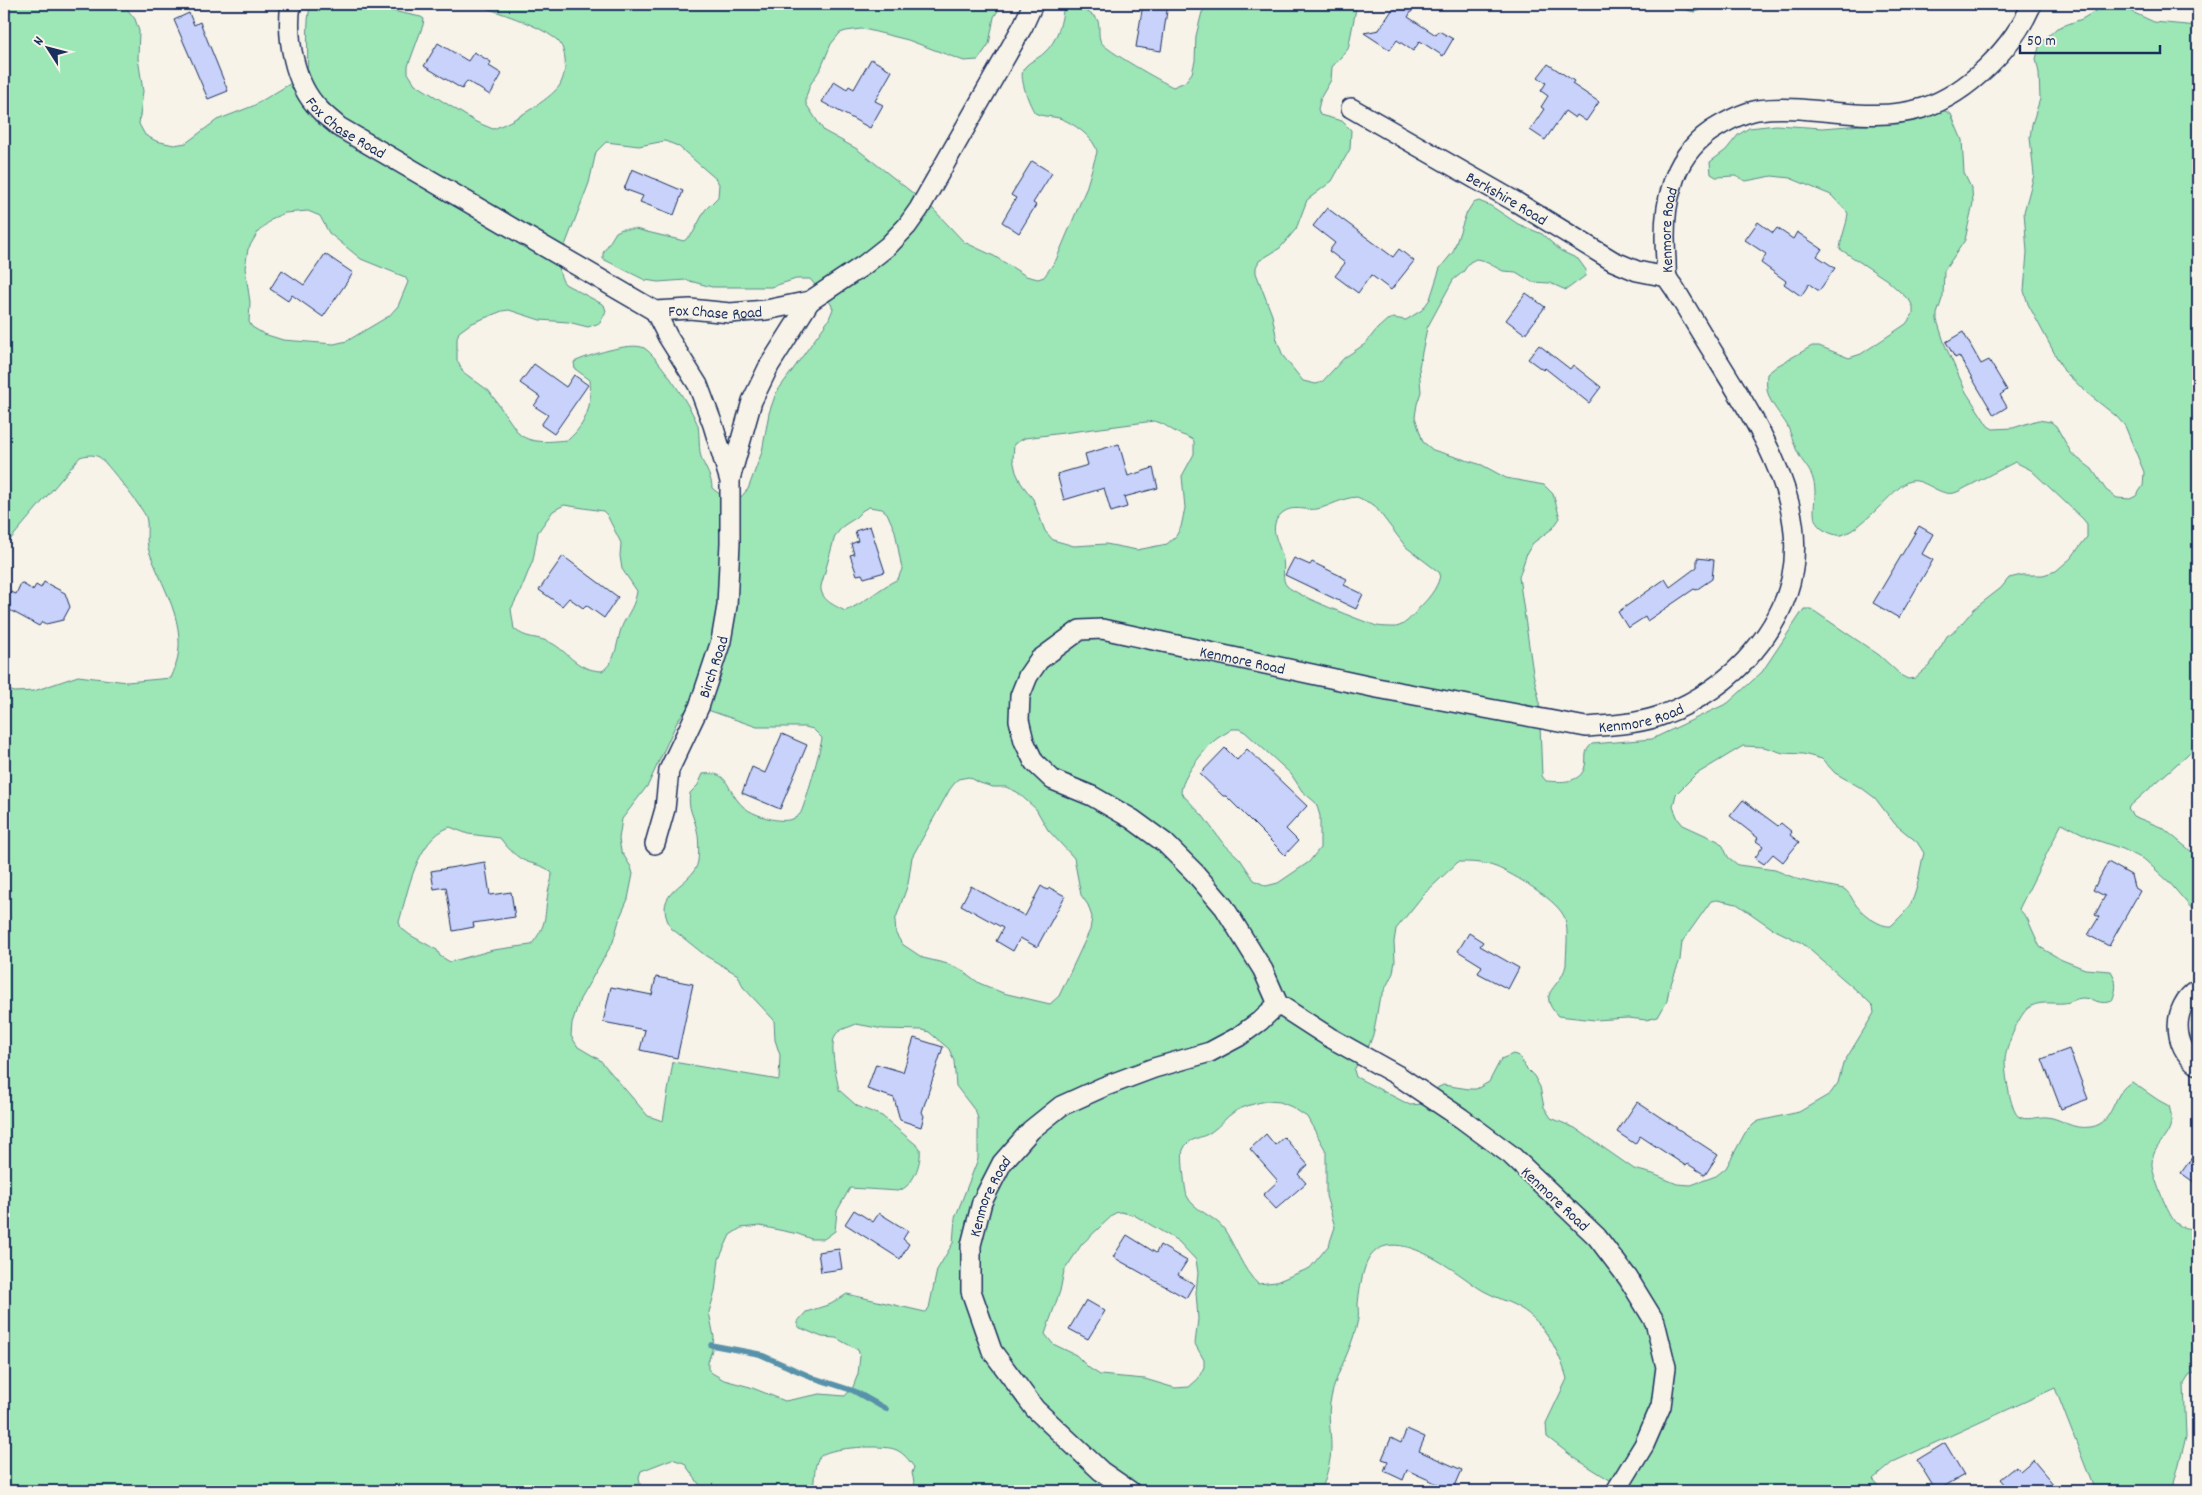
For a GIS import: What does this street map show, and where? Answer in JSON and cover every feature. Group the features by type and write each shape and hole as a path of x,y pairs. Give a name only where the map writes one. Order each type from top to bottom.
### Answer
{"street":[{"name":"Fox Chase Road","path":"290,4 289,38 293,59 305,88 318,108 339,127 655,311 690,309 730,313 766,310 810,301 864,265 888,246 907,226 1022,26 1032,4"},
{"name":"Kenmore Road","path":"1616,1491 1644,1445 1660,1406 1666,1367 1655,1322 1628,1278 1597,1237 1511,1155 1461,1118 1397,1076 1329,1037 1278,1004 1263,970 1224,907 1194,872 1165,843 1132,819 1100,801 1053,780 1034,762 1024,741 1020,720 1020,696 1028,676 1040,660 1080,630 1102,629 1377,688 1586,727 1615,725 1664,715 1706,693 1742,666 1769,634 1789,586 1796,550 1792,512 1770,450 1667,277 1664,229 1672,186 1682,162 1700,138 1729,120 1755,110 1791,108 1862,115 1895,113 1924,108 1951,94 1977,76 2000,55 2023,23 2032,4"},
{"name":"Berkshire Road","path":"1351,108 1516,202 1613,261 1638,271 1667,277"},
{"name":"Birch Road","path":"655,844 666,809 670,770 700,707 721,642 727,606 730,481 752,401 768,366 810,301"},
{"name":"Birch Road","path":"655,311 668,337 698,386 714,425 730,481"},
{"path":"2198,989 2191,994 2183,1006 2178,1028 2184,1049 2198,1065"},
{"name":"Kenmore Road","path":"1130,1491 1101,1471 1035,1409 992,1351 971,1291 971,1245 982,1202 1002,1163 1031,1130 1061,1106 1154,1068 1210,1052 1238,1037 1260,1021 1278,1004"}],"green space":[{"path":"4,4 123,4 135,19 139,31 138,58 143,91 139,124 145,135 156,141 174,145 186,143 217,120 253,106 298,79 307,71 308,19 311,4 359,4 424,19 408,66 408,73 415,84 476,122 493,129 529,110 555,91 563,79 565,59 560,43 547,33 517,19 475,4 1002,4 994,17 989,44 978,60 964,61 908,40 868,30 861,29 840,33 831,44 821,68 810,85 806,104 824,131 857,149 933,209 964,242 994,256 1026,276 1038,279 1044,277 1056,260 1086,189 1097,152 1088,136 1070,123 1059,118 1035,113 1022,80 1023,70 1027,65 1044,53 1053,43 1060,24 1064,4 1080,4 1097,19 1099,36 1105,46 1134,66 1173,87 1185,82 1192,73 1195,61 1196,36 1202,12 1212,4 1357,4 1348,49 1332,67 1331,80 1321,97 1318,109 1320,115 1342,121 1351,130 1350,149 1332,181 1307,200 1296,229 1280,248 1259,261 1256,273 1272,315 1277,340 1283,356 1303,381 1316,384 1322,382 1344,358 1365,344 1387,320 1393,318 1406,320 1422,310 1430,299 1440,268 1453,252 1466,214 1473,203 1479,201 1491,206 1518,224 1542,234 1561,251 1578,259 1586,270 1585,276 1566,290 1550,283 1532,282 1516,272 1503,271 1482,260 1476,259 1470,262 1463,272 1453,280 1427,328 1419,367 1421,392 1415,417 1423,442 1433,450 1482,465 1506,478 1544,485 1553,494 1560,518 1553,528 1533,543 1527,553 1519,577 1533,673 1539,699 1542,776 1546,781 1569,781 1575,779 1583,772 1586,752 1592,744 1652,739 1728,703 1762,672 1804,609 1811,609 1879,655 1902,676 1908,679 1915,678 1930,665 1947,636 1957,629 1974,609 2001,588 2009,578 2022,575 2043,575 2056,571 2071,558 2087,537 2087,524 2083,519 2031,470 2015,462 1954,493 1941,492 1922,483 1910,481 1898,489 1861,523 1843,534 1836,535 1825,531 1818,525 1814,512 1815,488 1812,476 1798,453 1787,425 1771,402 1767,390 1767,374 1777,366 1812,346 1819,346 1849,358 1861,354 1906,324 1913,314 1913,307 1910,301 1887,280 1840,249 1848,213 1831,195 1790,178 1772,176 1746,181 1735,176 1716,177 1711,174 1710,162 1726,150 1738,135 1749,128 1776,125 1822,128 1889,123 1941,109 1951,114 1962,140 1964,173 1972,190 1973,203 1965,240 1944,271 1943,296 1937,320 1945,345 1966,392 1988,426 1993,429 2013,428 2038,420 2051,422 2056,426 2072,454 2092,469 2106,490 2117,498 2130,499 2136,496 2143,486 2144,472 2125,426 2064,371 2028,304 2024,291 2027,252 2024,212 2034,175 2030,137 2040,99 2039,73 2036,59 2039,47 2057,28 2082,19 2105,5 2119,6 2154,22 2198,26 2198,745 2128,808 2133,816 2163,828 2198,857 2198,916 2169,882 2145,860 2123,849 2093,839 2062,823 2019,909 2027,918 2040,947 2062,960 2085,969 2111,971 2116,986 2115,994 2112,1001 2108,1002 2082,998 2066,1003 2040,1003 2031,1006 2023,1013 2016,1026 2007,1049 2005,1061 2010,1098 2015,1112 2021,1118 2047,1117 2072,1126 2091,1127 2105,1120 2120,1093 2132,1082 2169,1106 2171,1124 2153,1155 2152,1168 2161,1194 2176,1223 2184,1227 2198,1228 2198,1371 2189,1376 2184,1384 2186,1437 2172,1491 2095,1491 2055,1388 1893,1462 1873,1479 1881,1488 1887,1491 1621,1491 1613,1482 1573,1457 1547,1437 1546,1423 1567,1379 1550,1339 1536,1321 1520,1308 1478,1288 1433,1258 1416,1250 1400,1246 1386,1246 1374,1253 1365,1267 1358,1304 1356,1330 1333,1388 1331,1398 1329,1416 1331,1453 1321,1491 1152,1491 1137,1484 1127,1491 916,1491 912,1473 914,1467 905,1456 894,1449 869,1447 836,1450 822,1455 815,1466 812,1491 704,1491 684,1463 672,1459 641,1471 639,1477 641,1491 4,1491 4,689 15,692 34,691 78,676 127,682 171,678 177,661 179,644 178,628 174,613 149,551 146,517 124,485 99,457 90,455 80,457 4,547","holes":["665,141 678,146 716,179 719,184 718,197 705,210 693,233 684,241 635,229 622,229 616,232 603,253 603,259 645,280 658,282 686,280 712,287 771,287 796,279 810,279 831,304 833,309 828,321 776,393 769,413 762,452 748,489 740,498 722,496 712,488 710,477 701,456 698,426 695,419 666,372 644,348 629,346 598,353 574,362 575,369 590,380 590,398 587,413 580,427 568,440 542,442 530,440 519,434 489,391 463,372 457,360 457,338 459,332 470,324 502,311 509,310 540,320 568,322 588,327 600,323 606,311 604,305 565,284 561,276 559,264 589,183 596,152 606,142 639,146","308,211 320,216 329,233 361,259 405,277 408,282 398,306 389,316 347,341 334,344 283,340 264,334 252,327 249,322 250,302 245,268 248,249 258,232 273,218 285,213","1154,421 1164,424 1194,441 1194,454 1182,476 1185,508 1181,527 1176,536 1167,544 1137,550 1106,544 1074,546 1053,540 1045,531 1033,499 1021,483 1013,459 1014,444 1025,438","1357,497 1374,505 1406,547 1440,573 1438,582 1431,594 1410,618 1400,626 1377,626 1303,596 1285,583 1282,554 1275,531 1277,519 1289,509 1317,509 1341,500","564,505 603,511 607,515 621,543 622,569 637,591 623,624 614,656 602,671 584,667 547,641 526,636 514,629 511,609 533,560 538,532 553,511","869,507 882,509 887,513 895,531 902,569 898,579 845,611 832,604 821,591 835,536 843,526","696,706 757,727 805,727 813,729 822,738 805,801 797,817 787,820 775,820 748,810 741,805 725,780 717,775 703,774 698,785 690,793 690,808 698,837 698,861 695,870 669,897 665,905 666,915 671,928 706,956 738,975 743,987 774,1020 775,1040 780,1055 779,1080 673,1062 663,1121 648,1116 600,1060 578,1047 571,1036 572,1023 580,999 613,942 620,917 628,899 633,874 621,851 619,839 622,819 648,785 677,722 684,712","1232,729 1239,729 1245,732 1291,774 1302,791 1316,803 1320,816 1320,848 1309,862 1278,883 1266,886 1254,880 1240,859 1222,842 1203,816 1181,793 1189,772 1199,757 1215,740","1743,746 1764,747 1783,753 1803,754 1822,759 1835,773 1875,798 1895,824 1917,842 1924,853 1914,897 1911,904 1891,926 1886,926 1863,912 1844,889 1800,880 1775,870 1738,865 1728,857 1723,846 1718,841 1683,825 1673,807 1676,794 1695,775","969,777 993,787 1006,787 1017,792 1036,809 1048,830 1074,858 1081,895 1088,905 1092,917 1090,930 1059,996 1050,1004 1003,993 979,983 960,969 923,958 902,944 896,934 895,921 908,884 912,857 950,789 958,779","450,827 468,834 500,838 520,858 549,870 552,876 543,926 531,945 493,950 450,962 440,956 437,950 401,928 399,922 406,896 421,854 438,833","1458,862 1482,863 1504,871 1535,889 1554,904 1565,919 1567,935 1566,965 1549,995 1549,1001 1558,1016 1595,1020 1628,1018 1646,1020 1658,1017 1667,1001 1669,989 1680,960 1682,942 1711,901 1717,900 1737,904 1773,929 1802,943 1864,997 1873,1006 1874,1013 1843,1064 1838,1083 1830,1094 1799,1112 1759,1121 1754,1124 1745,1133 1726,1168 1716,1176 1691,1185 1677,1184 1653,1174 1634,1169 1575,1128 1551,1118 1544,1107 1540,1087 1519,1056 1513,1054 1501,1059 1489,1082 1476,1089 1443,1085 1437,1088 1423,1104 1410,1105 1356,1077 1354,1070 1370,1043 1374,1032 1379,1001 1393,973 1395,961 1394,942 1396,929 1424,894","856,1024 883,1029 923,1030 929,1032 949,1049 954,1061 956,1086 976,1112 978,1119 978,1159 955,1218 953,1243 937,1270 929,1308 925,1312 847,1294 831,1304 806,1312 798,1321 798,1327 822,1337 836,1338 858,1350 860,1356 858,1374 853,1387 845,1396 820,1394 785,1401 750,1387 724,1380 708,1369 714,1337 709,1312 715,1292 719,1259 730,1235 741,1228 760,1226 798,1234 811,1239 824,1239 835,1231 837,1211 850,1188 898,1191 903,1189 912,1180 920,1160 920,1148 882,1116 857,1106 839,1090 833,1043 835,1036 842,1029","1267,1101 1280,1102 1307,1117 1326,1151 1326,1196 1335,1227 1329,1245 1310,1268 1276,1282 1258,1284 1243,1265 1220,1224 1194,1206 1190,1201 1184,1181 1182,1159 1183,1150 1188,1143 1211,1132 1234,1112","1121,1212 1134,1215 1178,1241 1196,1260 1198,1273 1196,1292 1198,1319 1195,1344 1204,1360 1204,1367 1198,1379 1189,1387 1175,1388 1145,1379 1100,1375 1089,1368 1076,1355 1053,1344 1045,1334 1060,1291 1064,1271 1082,1244 1115,1213"]},
{"path":"1644,4 1704,4 1700,10 1694,12 1676,7"}],"building":[{"path":"1143,4 1168,4 1161,51 1136,47"},
{"path":"1396,4 1416,4 1408,17 1436,35 1439,31 1453,39 1443,56 1420,41 1413,51 1397,40 1390,50 1364,33 1379,30"},
{"path":"189,13 194,25 200,22 228,91 208,99 174,20"},
{"path":"438,43 468,61 474,52 491,62 489,66 502,74 490,95 467,81 462,89 424,66"},
{"path":"871,59 892,71 875,101 883,105 870,128 822,102 834,81 847,89 849,86 854,89"},
{"path":"1548,64 1574,81 1572,84 1599,102 1586,121 1577,115 1575,118 1565,111 1545,140 1530,130 1544,109 1541,107 1548,96 1541,91 1546,83 1538,77"},
{"path":"1032,161 1052,173 1033,203 1036,205 1019,233 1002,222 1016,198 1011,195"},
{"path":"632,169 683,191 674,215 640,202 643,196 624,189"},
{"path":"1327,208 1393,257 1399,249 1414,261 1391,290 1371,275 1358,293 1335,276 1345,263 1329,251 1335,243 1313,226"},
{"path":"1758,222 1773,233 1777,228 1793,239 1797,232 1822,249 1817,256 1835,268 1819,291 1809,284 1801,296 1784,284 1786,281 1761,263 1766,254 1745,240"},
{"path":"325,254 353,273 323,317 292,295 288,301 270,289 282,270 304,285"},
{"path":"1526,293 1545,307 1525,334 1506,320"},
{"path":"1963,332 1981,364 1989,360 2007,390 2000,395 2007,407 1994,415 1959,356 1955,358 1946,342"},
{"path":"1539,345 1570,369 1573,365 1601,387 1589,403 1545,368 1543,370 1528,359"},
{"path":"534,364 566,387 574,375 588,385 554,434 541,425 548,415 534,406 540,397 520,383"},
{"path":"1119,444 1128,476 1153,468 1158,488 1124,497 1127,507 1111,512 1104,488 1064,500 1057,474 1088,465 1085,454"},
{"path":"870,526 885,572 864,578 862,574 857,575 850,555 854,554 851,544 858,541 855,531"},
{"path":"1919,526 1933,534 1922,554 1933,560 1899,618 1873,603"},
{"path":"563,556 618,597 604,618 586,605 583,608 569,598 562,606 539,590"},
{"path":"1294,558 1310,565 1312,562 1347,579 1344,585 1363,594 1356,609 1285,575"},
{"path":"1697,558 1714,560 1712,579 1647,621 1645,617 1628,628 1618,612 1665,579 1670,587 1697,567"},
{"path":"44,582 65,593 70,607 63,620 46,624 42,622 39,626 4,607 11,592 16,594 21,583 33,590 36,585 41,588"},
{"path":"782,734 807,745 780,809 742,793 752,767 765,773"},
{"path":"1225,748 1237,760 1247,749 1307,806 1286,829 1298,841 1285,855 1226,796 1223,796 1200,774"},
{"path":"1743,800 1778,826 1781,823 1792,832 1790,835 1799,842 1783,862 1773,854 1764,864 1755,858 1763,846 1756,841 1758,838 1730,816"},
{"path":"485,862 490,895 511,892 515,917 473,923 474,927 453,931 446,887 434,889 431,871"},
{"path":"2108,862 2131,875 2134,887 2140,891 2109,946 2088,935 2099,917 2095,915 2105,896 2093,890"},
{"path":"971,886 1025,916 1041,886 1047,890 1050,888 1065,896 1037,947 1020,938 1013,951 996,941 1003,928 961,905"},
{"path":"1469,933 1483,942 1480,946 1519,968 1508,989 1478,973 1482,966 1458,951"},
{"path":"656,977 693,984 677,1058 640,1050 645,1030 603,1022 611,987 652,995"},
{"path":"914,1038 943,1047 922,1112 924,1116 921,1127 900,1120 894,1098 867,1089 876,1064 903,1072"},
{"path":"2069,1049 2088,1099 2061,1109 2042,1059"},
{"path":"1637,1102 1718,1155 1705,1175 1688,1164 1686,1166 1640,1136 1635,1144 1617,1132"},
{"path":"1266,1134 1275,1145 1284,1137 1308,1165 1298,1174 1306,1183 1276,1209 1263,1195 1278,1181 1250,1149"},
{"path":"2198,1149 2198,1185 2181,1173"},
{"path":"854,1210 873,1222 879,1213 908,1231 903,1239 909,1244 900,1259 845,1224"},
{"path":"1127,1235 1156,1253 1160,1245 1187,1261 1178,1275 1194,1284 1186,1298 1113,1257"},
{"path":"839,1249 842,1269 821,1272 818,1252"},
{"path":"1086,1300 1105,1311 1088,1339 1069,1329"},
{"path":"1407,1429 1425,1437 1419,1451 1462,1470 1453,1491 1407,1470 1403,1480 1384,1471 1388,1461 1382,1459 1391,1438 1401,1443"},
{"path":"1945,1443 1964,1475 1936,1491 1917,1460"},
{"path":"2033,1460 2059,1491 2010,1491 2000,1479 2016,1466 2020,1471"}],"waterway":[{"path":"711,1345 759,1354 814,1378 854,1391 886,1409"}]}
